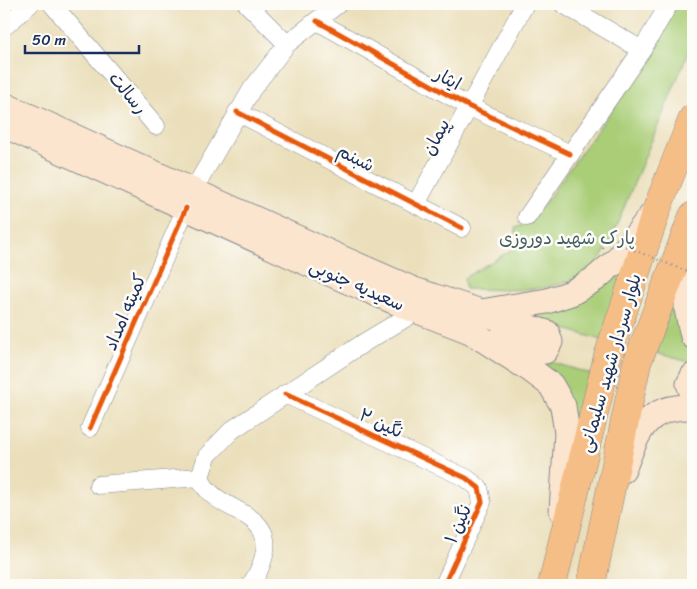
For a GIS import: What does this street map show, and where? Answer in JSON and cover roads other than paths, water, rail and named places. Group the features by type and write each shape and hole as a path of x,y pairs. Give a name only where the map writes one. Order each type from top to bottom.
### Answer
{"highway":[{"name":"بلوار سردار شهید سلیمانی","path":"552,585 608,356 658,206 693,118"},
{"name":"بلوار سردار شهید سلیمانی","path":"591,585 636,364 691,221"}],"main road":[{"name":"سعیدیه جنوبی","path":"4,105 189,199 417,311 475,321 571,293 595,279 617,260 658,206"},
{"name":"سعیدیه جنوبی","path":"4,125 414,290 475,321 552,385 563,406 567,433 560,550"},
{"path":"691,221 687,309 693,336"},
{"path":"693,376 689,384 693,394"},
{"path":"608,504 638,434 648,419 663,410 693,407"}],"street":[{"path":"4,27 30,4"},
{"name":"رسالت","path":"52,4 156,126"},
{"path":"246,4 287,44"},
{"name":"کمیته امداد","path":"90,428 189,199 237,112 287,44 338,4"},
{"name":"پیمان","path":"416,204 525,4"},
{"path":"563,4 642,50"},
{"path":"527,217 642,50 669,4"},
{"name":"ایثار","path":"317,20 468,106 570,154"},
{"name":"شبنم","path":"237,112 462,228"},
{"path":"200,477 204,461 221,439 285,394 417,311"},
{"name":"نگین ۲","path":"285,394 466,478"},
{"path":"98,486 200,477"},
{"path":"200,477 211,492 246,515 262,531 265,544 251,585"},
{"name":"نگین ۱","path":"444,585 482,502 480,488 466,478"}],"park label":[{"name":"پارک شهید دوروزی","path":"567,238"}]}
